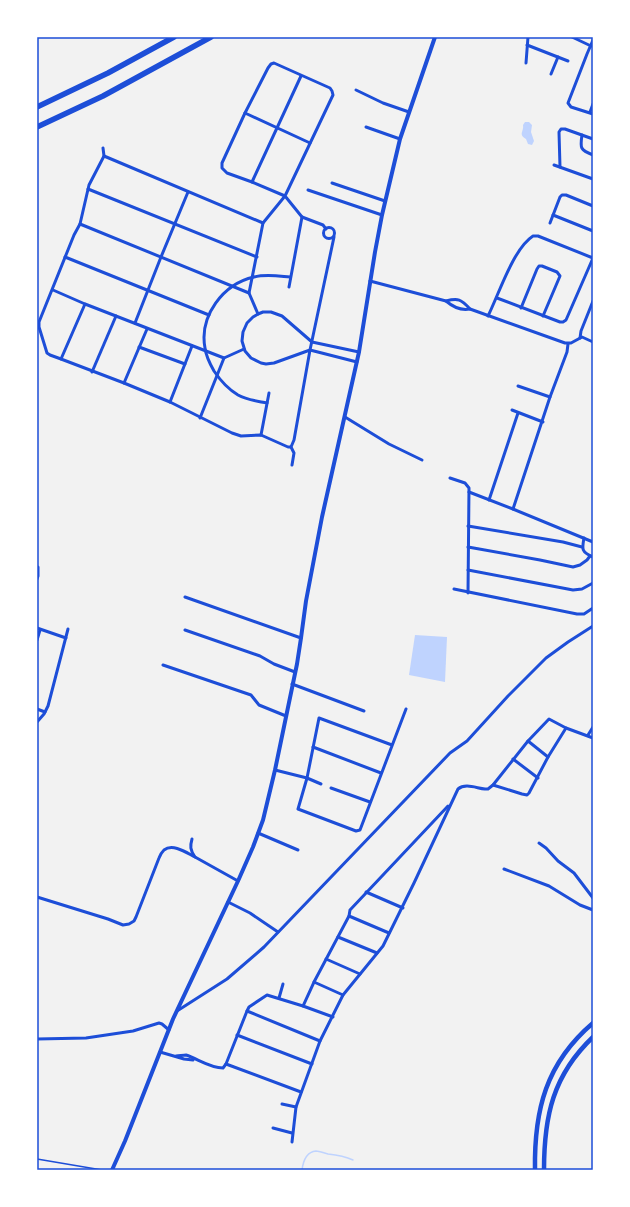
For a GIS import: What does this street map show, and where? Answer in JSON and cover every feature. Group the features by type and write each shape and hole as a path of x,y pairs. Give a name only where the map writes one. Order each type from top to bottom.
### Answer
{"highway":[{"path":"37,107 108,73 174,37"},
{"path":"37,127 103,96 211,37"}],"main road":[{"path":"535,1170 534,1146 536,1128 546,1089 556,1066 566,1050 593,1023"},
{"path":"544,1170 546,1129 555,1093 574,1056 593,1037"}],"street":[{"path":"112,1170 177,1011 238,881 263,820 295,672 322,517 359,352 370,280 385,201 400,139 435,37"},
{"path":"526,63 528,37"},
{"path":"572,37 590,46"},
{"path":"593,40 568,103 571,107 591,113 593,104"},
{"path":"527,45 568,61"},
{"path":"588,50 593,52"},
{"path":"552,74 558,58"},
{"path":"258,314 249,294 263,223 285,196 333,93 330,88 277,64 271,64 268,68 245,113 222,164 222,168 227,173 285,196 302,217 323,225 326,229 330,228 334,233 310,350 294,440 291,447 294,453 292,465"},
{"path":"252,182 302,76"},
{"path":"356,90 383,103 409,112"},
{"path":"245,113 310,143"},
{"path":"366,127 400,139"},
{"path":"560,167 560,130 565,129 593,139"},
{"path":"582,135 581,148 585,152 593,155"},
{"path":"103,148 104,156 89,185 80,224 74,235 39,322 39,327 47,353 170,402 232,433 241,436 260,435 291,447"},
{"path":"104,156 263,223"},
{"path":"554,165 593,178"},
{"path":"332,183 385,201"},
{"path":"88,189 257,258"},
{"path":"308,190 382,215"},
{"path":"135,323 188,192"},
{"path":"550,223 560,197 563,195 593,206"},
{"path":"553,214 593,231"},
{"path":"289,287 302,217"},
{"path":"80,224 249,294"},
{"path":"326,229 324,236 329,239 334,237"},
{"path":"488,316 516,255 533,236 538,236 593,258 565,321 561,323 497,298"},
{"path":"65,257 209,315"},
{"path":"521,308 537,269 542,266 558,272 560,275 543,316"},
{"path":"267,403 253,401 237,394 224,384 216,374 205,350 204,337 209,315 218,299 232,286 253,277 271,275 290,277"},
{"path":"370,280 446,301 458,309 470,309"},
{"path":"52,290 224,358"},
{"path":"446,301 454,299 460,300 470,309 568,344 580,338 593,342"},
{"path":"580,338 581,331 593,301"},
{"path":"60,359 85,304"},
{"path":"357,362 310,350 274,363 266,364 257,362 251,358 244,349 242,341 244,327 258,314 268,312 278,314 312,342 359,352"},
{"path":"92,372 116,316"},
{"path":"124,383 147,328"},
{"path":"37,339 42,337"},
{"path":"513,509 550,397 567,352 568,344"},
{"path":"170,402 192,346"},
{"path":"329,354 330,346"},
{"path":"139,347 185,364"},
{"path":"200,418 216,374 224,358 244,349"},
{"path":"518,386 550,397"},
{"path":"260,435 269,393"},
{"path":"512,410 542,422"},
{"path":"489,500 518,413"},
{"path":"344,417 389,444 422,460"},
{"path":"450,478 465,483 468,486 469,492 468,592"},
{"path":"469,492 593,542"},
{"path":"468,526 563,542 582,547"},
{"path":"468,547 573,567 580,565 591,557 584,552 582,547 584,538"},
{"path":"37,579 38,567"},
{"path":"468,570 576,590 582,589 593,583"},
{"path":"454,589 577,614 584,614 593,608"},
{"path":"185,597 301,638"},
{"path":"177,1011 228,979 264,947 450,753 467,741 508,696 546,658 593,626"},
{"path":"37,640 38,629 66,638"},
{"path":"37,722 48,706 68,629"},
{"path":"185,630 260,656 274,664 295,672"},
{"path":"163,665 251,695 259,705 286,716"},
{"path":"292,684 364,711"},
{"path":"37,709 45,712"},
{"path":"392,745 319,718 307,778 298,808 358,831 360,830 406,709"},
{"path":"292,1142 296,1107 320,1041 343,995 383,946 403,908 457,790 460,787 465,786 488,789 528,741 549,719 566,728 593,738"},
{"path":"588,735 593,727"},
{"path":"493,784 527,795 529,794 548,757 566,728"},
{"path":"528,741 548,757"},
{"path":"313,747 381,773"},
{"path":"513,759 538,778"},
{"path":"275,770 307,778 321,784"},
{"path":"331,788 370,802"},
{"path":"303,1006 349,916 350,910 450,804"},
{"path":"258,833 298,850"},
{"path":"192,839 190,847 195,857"},
{"path":"538,843 546,848 558,861 577,875 593,898"},
{"path":"37,897 123,925 129,924 134,921 136,917 158,858 163,850 168,848 176,848 238,881"},
{"path":"504,869 549,886 580,905 593,910"},
{"path":"366,892 403,908"},
{"path":"228,902 250,913 278,932"},
{"path":"349,916 389,933"},
{"path":"338,937 377,953"},
{"path":"326,959 360,974"},
{"path":"314,982 343,995"},
{"path":"279,998 283,984"},
{"path":"160,1052 223,1068 249,1007 267,995 333,1017"},
{"path":"247,1011 320,1041"},
{"path":"37,1039 86,1038 133,1031 159,1023 169,1030"},
{"path":"237,1035 312,1064"},
{"path":"226,1064 301,1092"},
{"path":"282,1104 296,1107"},
{"path":"273,1128 292,1133"}],"lane":[{"path":"37,1159 102,1170"}],"water":[{"path":"525,122 529,122 532,125 531,132 534,141 532,145 528,144 526,139 522,136 523,125"},
{"path":"415,635 447,637 445,682 409,675"}],"waterway":[{"path":"302,1170 307,1155 316,1151 353,1160"}]}
